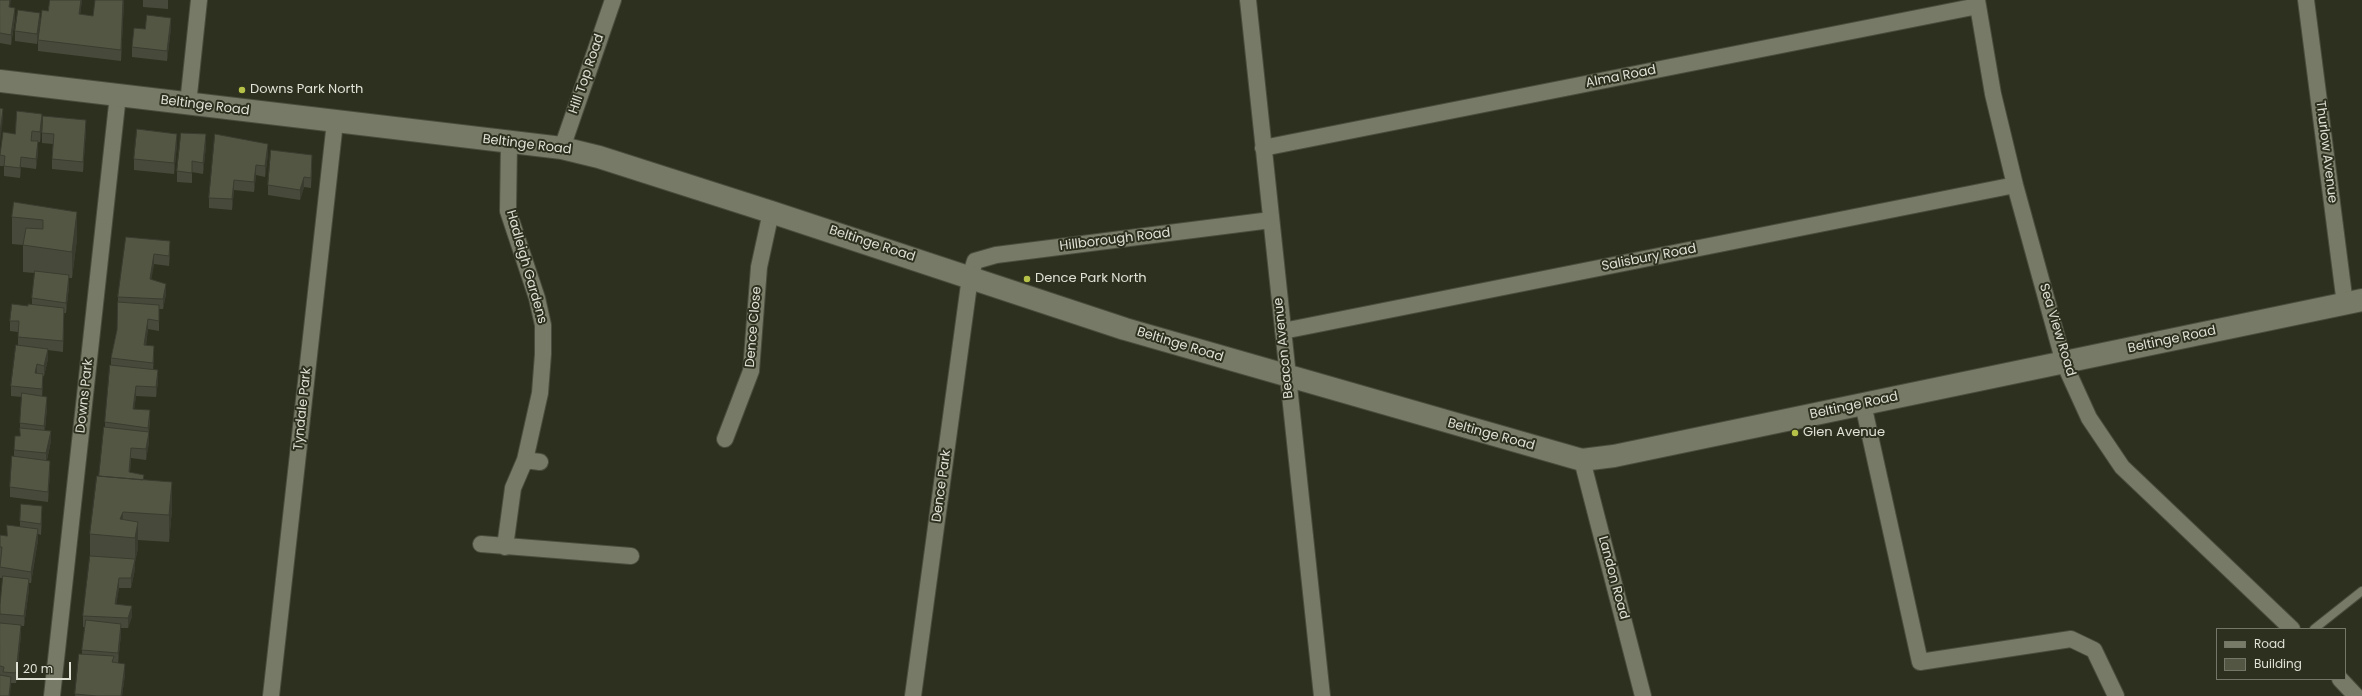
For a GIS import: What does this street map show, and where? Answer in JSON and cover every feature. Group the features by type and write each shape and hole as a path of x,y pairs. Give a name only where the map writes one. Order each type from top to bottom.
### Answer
{"street":[{"path":"188,104 199,0"},
{"name":"Hill Top Road","path":"562,148 613,0"},
{"name":"Beacon Avenue","path":"1248,0 1322,696"},
{"name":"Thurlow Avenue","path":"2306,0 2354,302"},
{"name":"Alma Road","path":"1263,148 1978,3"},
{"name":"Sea View Road","path":"1978,3 1993,94 2015,185 2064,363 2089,418 2122,467 2291,628"},
{"name":"Beltinge Road","path":"0,81 509,143 562,148 599,158 771,212 1125,328 1288,377 1582,460 1614,456 2354,302"},
{"name":"Downs Park","path":"52,696 118,95"},
{"name":"Tyndale Park","path":"271,696 335,122"},
{"name":"Hadleigh Gardens","path":"506,547 513,488 532,461 543,354 543,325 537,298 508,211 509,143"},
{"name":"Salisbury Road","path":"1282,331 2015,185"},
{"name":"Dence Close","path":"725,439 751,371 759,267 771,212"},
{"name":"Hillborough Road","path":"970,276 975,261 996,255 1271,220"},
{"name":"Dence Park","path":"913,696 970,276"},
{"path":"1863,404 1920,662 2071,640 2094,650 2116,696"},
{"name":"Landon Road","path":"1582,460 1643,696"},
{"path":"481,544 631,556"},
{"path":"2341,680 2356,696"}],"lane":[{"path":"2315,628 2362,591"}],"building":[{"path":"0,0 10,0 9,7 15,8 11,35 0,33"},
{"path":"50,0 81,0 79,14 93,16 95,0 123,0 121,50 38,40 42,10 48,11"},
{"path":"18,10 40,13 37,34 15,31"},
{"path":"147,15 171,18 167,51 132,47 134,28 145,29"},
{"path":"0,108 3,109 0,133"},
{"path":"17,111 42,114 40,132 32,131 31,141 38,141 36,159 21,157 20,168 4,166 5,156 0,155 3,132 15,134"},
{"path":"43,116 86,120 83,162 52,159 54,134 42,133"},
{"path":"137,129 177,134 174,163 134,159"},
{"path":"181,133 206,134 203,163 192,161 192,173 177,171"},
{"path":"215,134 268,144 265,166 256,165 254,182 234,180 232,199 209,198"},
{"path":"271,150 312,155 311,178 304,177 300,190 268,185"},
{"path":"14,202 77,212 72,252 23,245 26,228 43,229 43,220 12,217"},
{"path":"126,237 170,241 169,256 154,254 150,279 166,284 163,299 118,297"},
{"path":"35,271 69,275 66,303 32,298"},
{"path":"118,302 159,305 159,321 148,319 144,345 154,346 153,363 111,358 117,330"},
{"path":"12,304 28,306 28,304 64,308 63,341 18,337 19,321 10,321"},
{"path":"16,345 48,349 44,366 37,364 35,373 43,374 42,389 11,386"},
{"path":"110,365 158,370 156,387 136,386 133,409 150,410 148,428 105,422"},
{"path":"22,393 47,397 44,426 20,423"},
{"path":"104,427 149,432 146,449 131,448 129,472 144,475 143,480 99,476"},
{"path":"20,428 51,431 46,453 14,450 15,436 20,436"},
{"path":"12,456 50,461 48,492 10,487"},
{"path":"97,476 172,482 169,515 123,512 120,519 138,522 135,538 90,534"},
{"path":"21,504 42,506 41,524 20,521"},
{"path":"7,525 38,529 31,572 0,567 2,547 0,547 0,535 7,536"},
{"path":"90,556 135,559 131,578 119,578 115,604 132,606 128,618 83,616"},
{"path":"3,576 29,579 24,616 0,614"},
{"path":"86,620 121,624 118,653 82,650"},
{"path":"0,623 21,625 16,673 3,672 4,667 0,666"},
{"path":"79,654 114,656 112,662 125,664 121,696 75,694"},
{"path":"0,675 11,677 9,696 0,696"}],"place":[{"name":"Downs Park North","path":"242,90"},
{"name":"Dence Park North","path":"1027,279"},
{"name":"Glen Avenue","path":"1795,433"}]}
